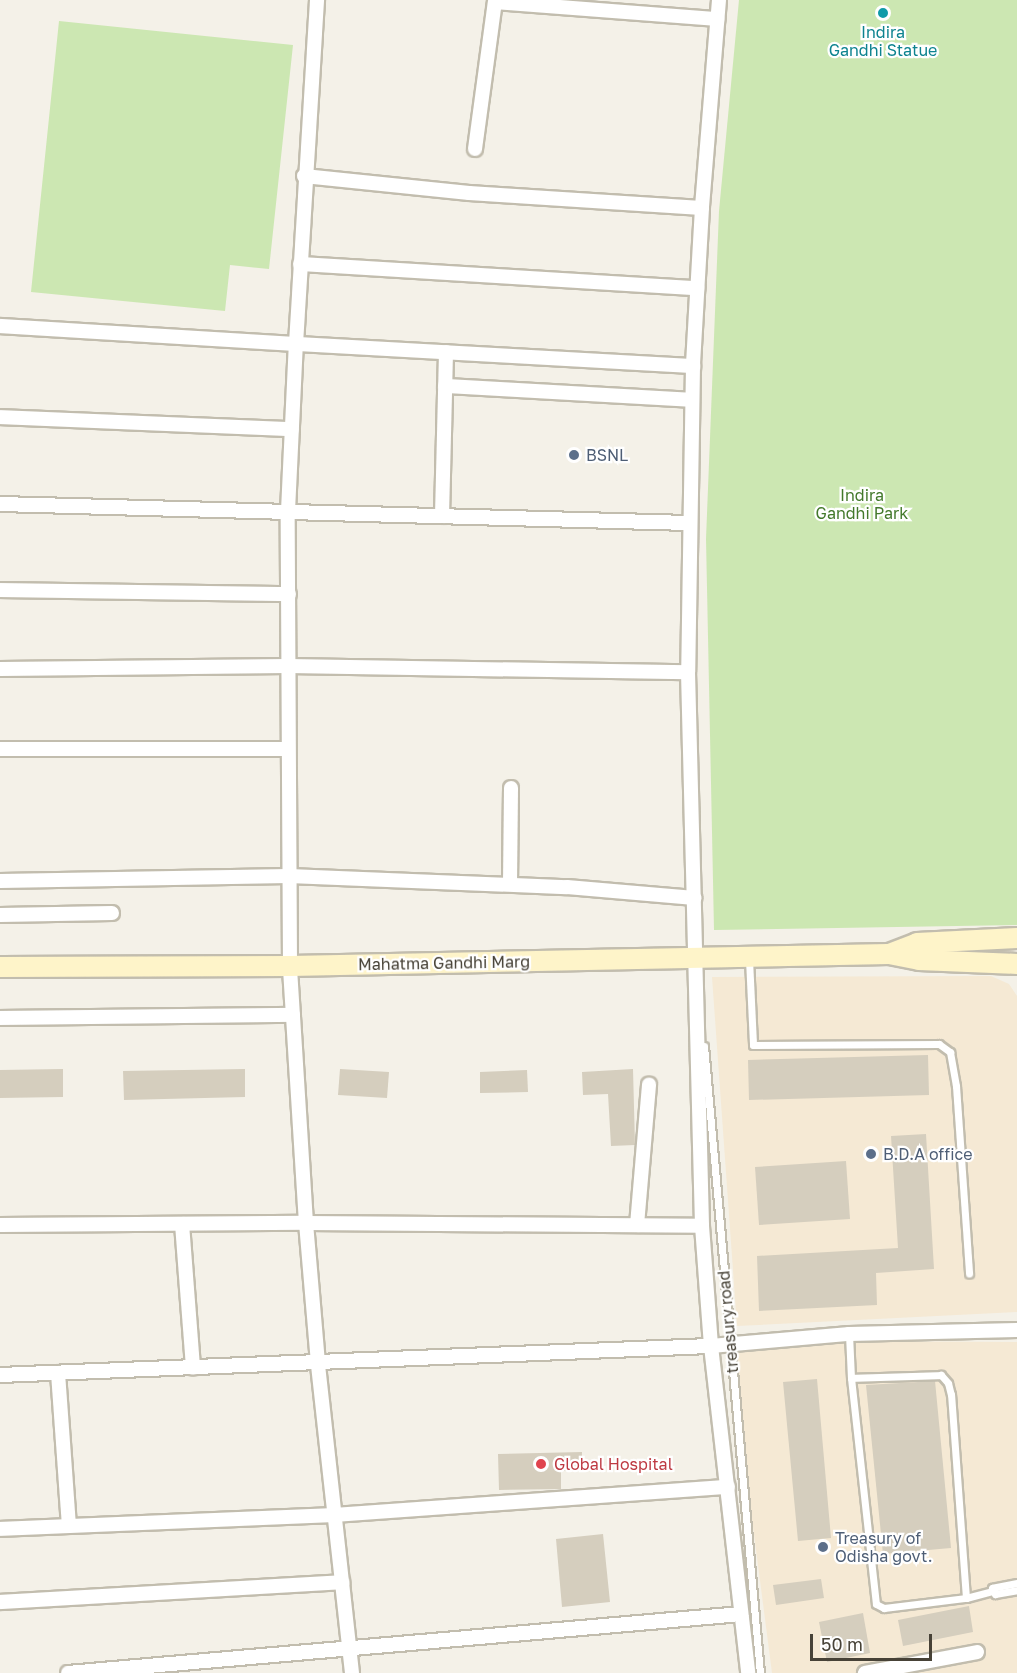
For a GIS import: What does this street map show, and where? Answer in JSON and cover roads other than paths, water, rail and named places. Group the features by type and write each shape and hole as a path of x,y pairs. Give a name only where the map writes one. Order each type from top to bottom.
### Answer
{"main road":[{"name":"Mahatma Gandhi Marg","path":"889,954 917,943 1017,938"},
{"name":"Mahatma Gandhi Marg","path":"0,967 697,965 749,957 889,954 919,960 1017,964"}],"street":[{"path":"318,0 304,176 288,511 290,966 306,1223 318,1363 352,1673"},
{"path":"719,0 702,208 693,366 688,672 702,1226 711,1346 748,1673"},
{"path":"475,149 495,2 717,19"},
{"path":"304,176 469,193 702,208"},
{"path":"300,264 697,288"},
{"path":"0,326 693,366"},
{"path":"441,516 446,352"},
{"path":"445,386 692,400"},
{"path":"0,417 292,429"},
{"path":"0,504 689,523"},
{"path":"0,590 289,594"},
{"path":"0,669 288,666 688,672"},
{"path":"0,750 288,749"},
{"path":"510,884 511,788"},
{"path":"0,881 289,876 510,884 695,898"},
{"path":"0,915 112,913"},
{"path":"0,1018 293,1015"},
{"path":"637,1225 649,1085"},
{"path":"0,1225 306,1223 702,1226"},
{"path":"182,1224 193,1368"},
{"path":"0,1375 711,1346 849,1334 1017,1330"},
{"path":"58,1373 69,1526"},
{"path":"0,1529 334,1515 728,1487"},
{"path":"0,1602 342,1582"},
{"path":"68,1673 101,1672 741,1614"},
{"path":"865,1673 977,1652"}],"lane":[{"path":"749,957 753,1046 939,1044 950,1052 956,1086 969,1274"},
{"name":"treasury road","path":"697,965 760,1673"},
{"path":"849,1334 851,1378 876,1604 884,1608 966,1598 992,1591 993,1587 1017,1583"},
{"path":"851,1378 941,1375 948,1383 966,1598"},
{"path":"992,1591 995,1594 1017,1590"}],"place":[{"name":"Indira Gandhi Statue","path":"883,13"},
{"name":"BSNL","path":"574,455"},
{"name":"B.D.A office","path":"871,1154"},
{"name":"Global Hospital","path":"541,1464"},
{"name":"Treasury of Odisha govt.","path":"823,1547"}],"park label":[{"name":"Indira Gandhi Park","path":"862,504"}]}
